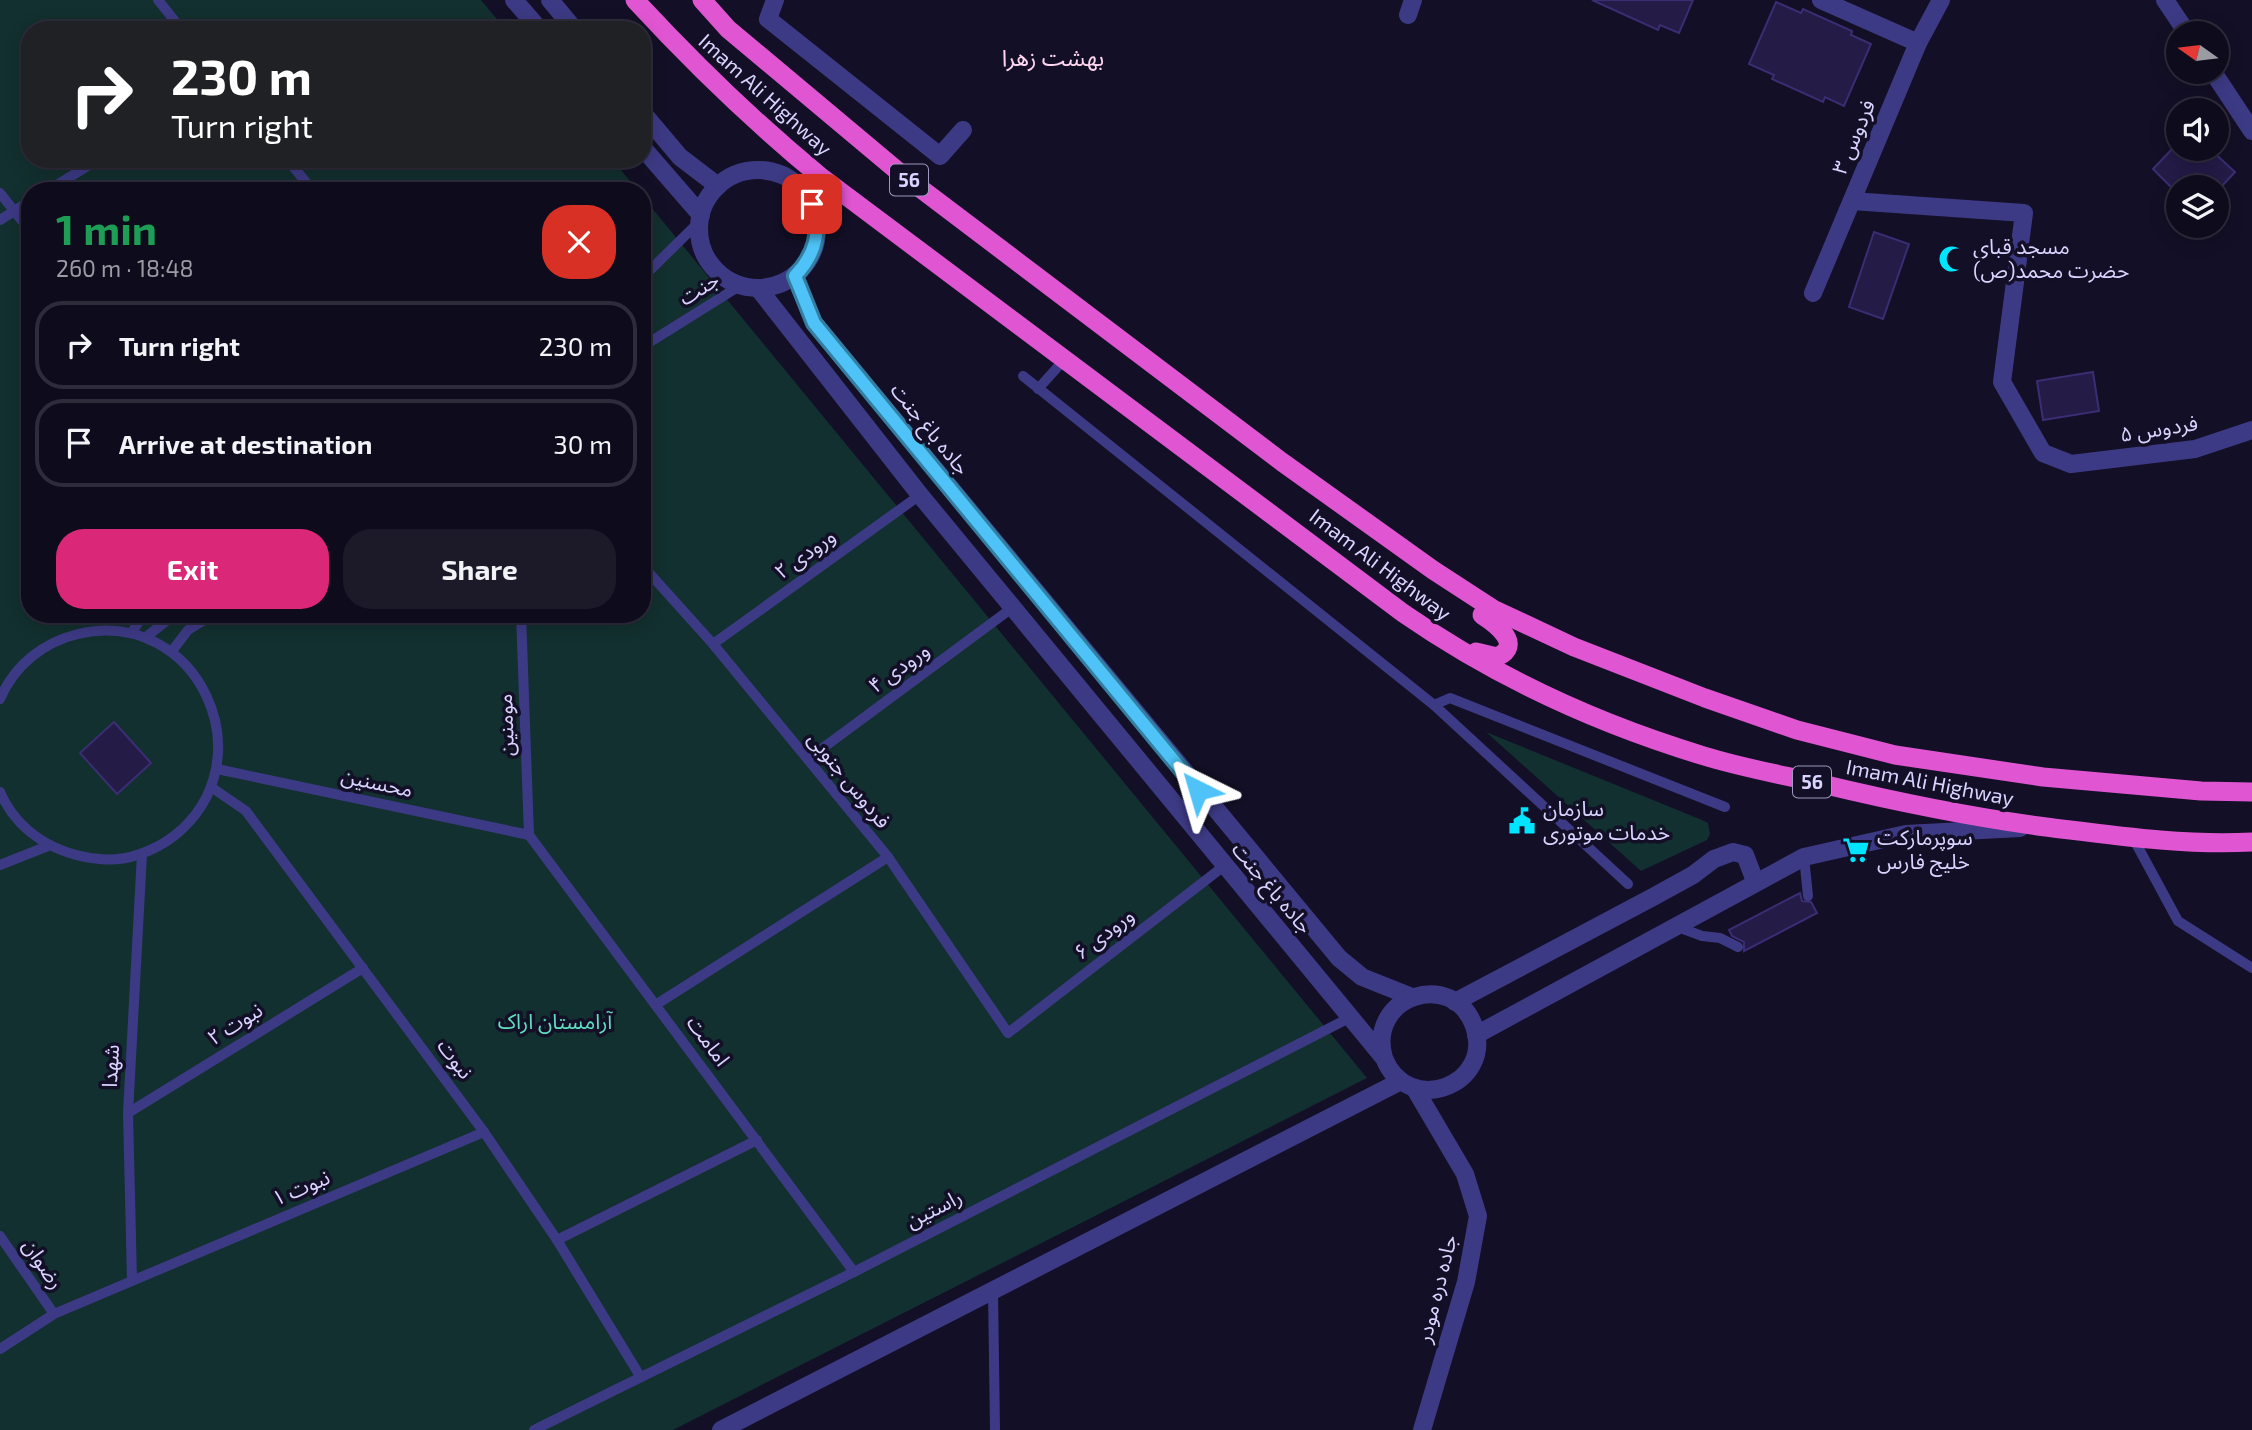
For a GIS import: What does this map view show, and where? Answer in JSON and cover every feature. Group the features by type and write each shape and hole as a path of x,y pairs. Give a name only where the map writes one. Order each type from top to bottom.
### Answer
{"highway":[{"name":"Imam Ali Highway","path":"635,0 694,64 754,122 1063,361 1210,466 1403,613 1443,641 1518,682 1656,741 1755,769 1924,808 2047,827 2132,836 2252,842"},
{"name":"Imam Ali Highway","path":"702,0 728,29 900,173 1282,462 1433,570 1493,609 1574,647 1797,730 1895,755 1979,769 2189,790 2252,792"},
{"path":"1403,613 1486,656 1494,658 1505,652 1508,643 1503,628 1469,606 1433,570"}],"street":[{"path":"514,0 532,21"},
{"path":"550,0 568,21"},
{"path":"775,0 768,19 940,156 963,130"},
{"path":"1821,0 1919,43"},
{"name":"فردوس ۳","path":"1813,293 1919,43 1941,0"},
{"path":"2165,0 2179,21"},
{"path":"2221,84 2252,131"},
{"path":"651,123 680,158 718,186"},
{"path":"651,158 700,218"},
{"path":"758,169 780,173 803,190 814,209 817,232 809,258 795,276 775,286 750,287 721,275 710,263 701,243 700,218 707,199 718,186 737,174 758,169"},
{"name":"فردوس ۵","path":"1852,201 2024,213 2002,382 2043,453 2071,464 2195,449 2252,430"},
{"name":"جاده باغ جنت","path":"795,276 814,323 1339,958 1362,977 1412,998"},
{"name":"جاده باغ جنت","path":"750,287 1384,1058"},
{"path":"1106,723 1128,705"},
{"path":"1476,1035 1545,995 1678,927 1755,881 1804,857 1906,834 2047,827"},
{"path":"1455,1002 1693,875 1714,859 1733,852 1745,855 1755,881"},
{"path":"721,1430 993,1290 1408,1085 1438,1089 1458,1080 1472,1062 1476,1035 1468,1014 1455,1002 1434,995 1412,998 1397,1006 1387,1020 1381,1041 1384,1058 1408,1085"},
{"name":"جاده دره مودر","path":"1408,1085 1465,1174 1478,1216 1466,1282 1422,1430"},
{"path":"759,1430 762,1409"}],"lane":[{"path":"160,1 174,21"},
{"path":"62,182 84,168"},
{"path":"294,168 306,182"},
{"path":"0,193 21,220"},
{"path":"0,220 21,206"},
{"name":"جنت","path":"651,269 700,218"},
{"name":"جنت","path":"651,342 750,287"},
{"path":"1038,389 1063,361"},
{"path":"1023,376 1434,705 1628,884"},
{"name":"ورودی ۲","path":"713,644 920,495"},
{"name":"فردوس جنوبی","path":"651,575 713,644 888,857 1008,1033"},
{"name":"ورودی ۴","path":"808,759 1012,608"},
{"path":"132,632 138,623"},
{"path":"146,636 163,623"},
{"path":"172,651 188,630 199,623"},
{"name":"مومنین","path":"521,623 529,835"},
{"path":"0,699 6,684 30,657 61,638 96,629 132,632 146,636 172,651 202,683 218,725 217,769 200,809 184,828 164,844 142,854 110,860 78,857 48,846 24,828 6,805 0,792"},
{"path":"1434,705 1450,698 1725,807"},
{"name":"محسنین","path":"217,769 529,835"},
{"name":"نبوت","path":"211,786 246,811 484,1132 557,1240 640,1376"},
{"name":"امامت","path":"529,835 854,1272"},
{"path":"2132,836 2178,921 2252,968"},
{"path":"0,865 48,846"},
{"name":"شهدا","path":"132,1280 128,1113 142,854"},
{"path":"657,1004 888,857"},
{"path":"1804,857 1808,896"},
{"name":"ورودی ۶","path":"1008,1033 1224,866"},
{"path":"1678,927 1702,936 1720,938 1738,947"},
{"name":"نبوت ۲","path":"128,1113 363,968"},
{"name":"راستین","path":"534,1430 854,1272 1349,1018"},
{"name":"نبوت ۱","path":"0,1349 54,1314 484,1132"},
{"path":"557,1240 757,1140"},
{"name":"رضوان","path":"0,1236 54,1314"},
{"path":"993,1290 995,1430"}],"green space":[{"name":"آرامستان اراک","path":"0,0 481,0 498,21 21,21 21,168 619,168 631,182 21,182 21,623 651,623 651,207 1367,1078 673,1430 0,1430"},
{"path":"1486,732 1702,820 1708,823 1710,834 1707,840 1641,871"}],"building":[{"path":"1592,0 1693,0 1679,33 1660,25 1658,30"},
{"path":"1776,2 1801,13 1803,9 1852,31 1851,35 1871,44 1844,106 1825,97 1823,102 1772,79 1774,75 1749,64"},
{"path":"2166,155 2166,161 2223,161 2235,172 2229,178 2229,175 2166,175 2166,182 2153,169"},
{"path":"1874,232 1909,244 1883,319 1849,307"},
{"path":"2093,372 2099,411 2043,420 2037,381"},
{"path":"114,722 151,763 117,794 80,753"},
{"path":"1800,893 1802,901 1811,902 1817,913 1744,951 1744,942 1732,936 1729,930"}],"place":[{"name":"مسجد قبای حضرت محمد‌(ص)","path":"1952,259"},
{"name":"سازمان خدمات موتوری","path":"1522,821"},
{"name":"سوپرمارکت خلیج فارس","path":"1856,850"}],"district":[{"name":"بهشت زهرا","path":"1053,58"}],"route":[{"path":"812,204 817,220 816,243 805,265 795,276 814,323 1198,790"}]}
